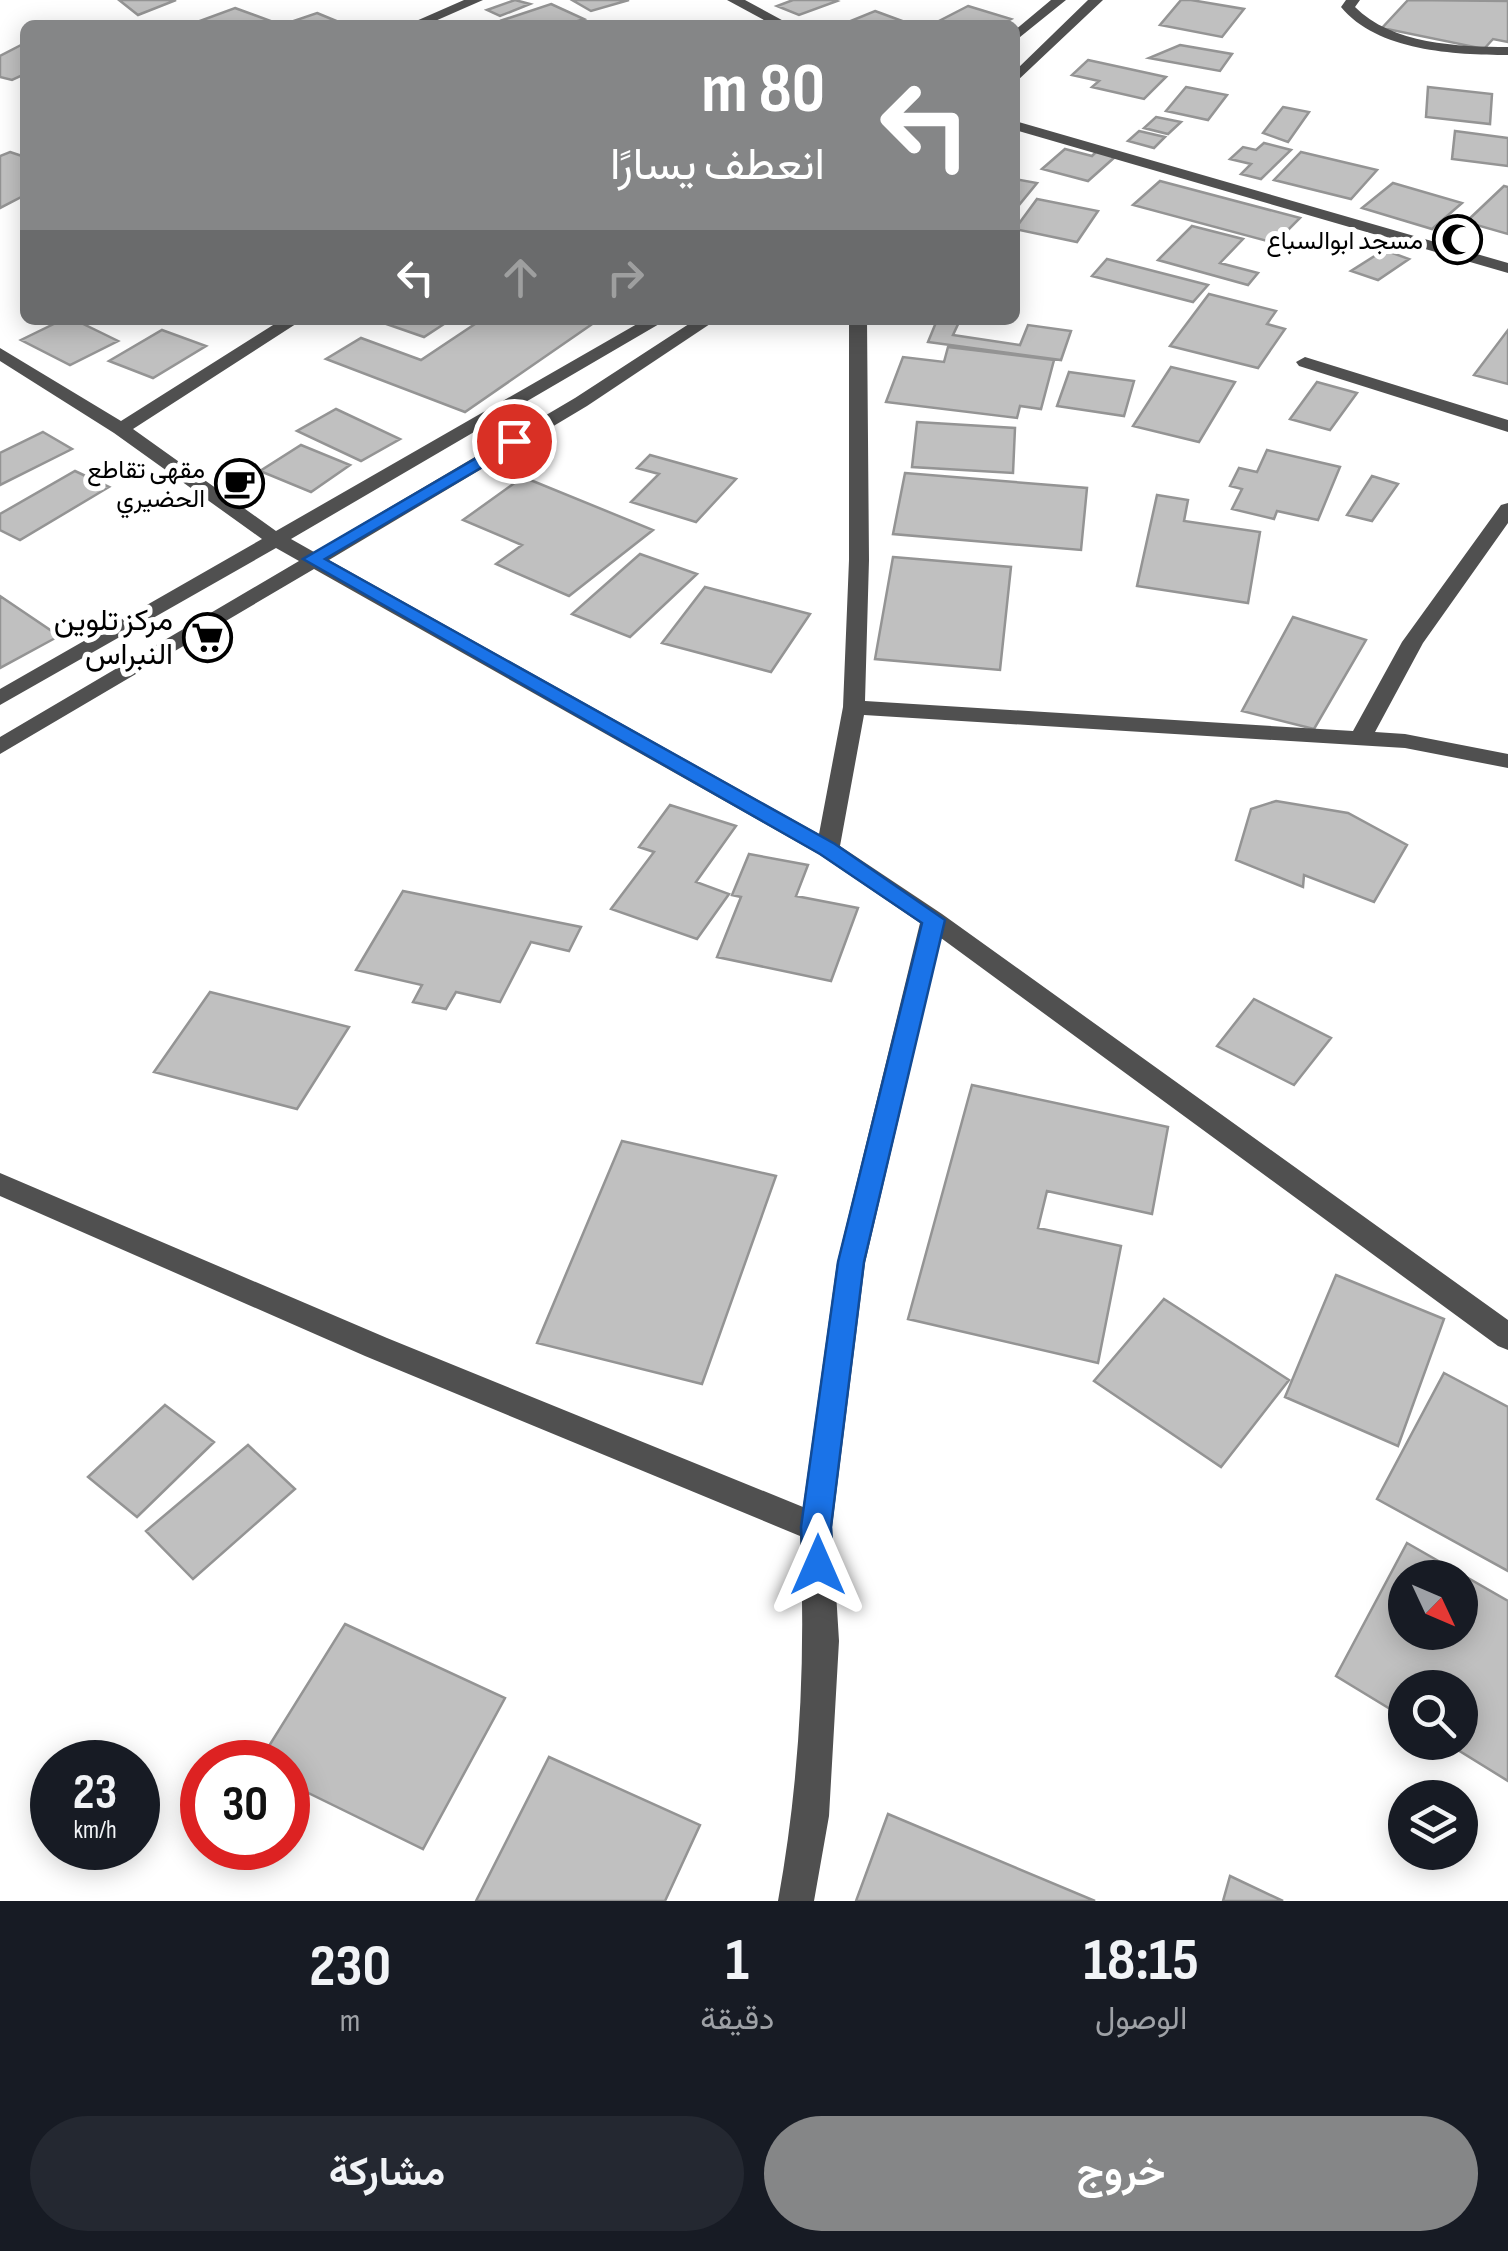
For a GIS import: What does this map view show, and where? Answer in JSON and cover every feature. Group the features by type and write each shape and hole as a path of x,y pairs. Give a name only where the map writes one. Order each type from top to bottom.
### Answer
{"street":[{"path":"426,20 476,0"},
{"path":"734,0 774,20"},
{"path":"1020,33 1059,0"},
{"path":"1020,73 1096,0"},
{"path":"1354,0 1348,7 1354,18 1375,30 1472,50 1508,51"},
{"path":"747,20 759,12"},
{"path":"1020,126 1506,265"},
{"path":"121,428 285,325"},
{"path":"0,698 648,325"},
{"path":"0,747 582,402 699,325"},
{"path":"828,849 854,707 859,560 858,325"},
{"path":"0,354 121,428 274,538 828,849 934,920 1508,1337"},
{"path":"1305,362 1508,426"},
{"path":"1360,738 1413,642 1508,509"},
{"path":"854,707 1360,738 1443,746 1508,762"},
{"path":"796,1901 810,1816 822,1642 816,1527 851,1262 934,920"},
{"path":"0,1184 376,1348 816,1527"}],"building":[{"path":"119,0 176,0 138,15"},
{"path":"515,0 530,4 500,16 487,10"},
{"path":"572,0 629,0 591,11"},
{"path":"793,0 837,1 799,15 777,6"},
{"path":"1181,0 1244,9 1222,37 1160,25"},
{"path":"1408,0 1508,1 1508,42 1493,39 1484,49 1382,28"},
{"path":"551,4 584,19 581,20 503,20"},
{"path":"968,6 1011,19 1009,20 941,20"},
{"path":"235,8 268,20 203,20"},
{"path":"875,11 899,20 853,20"},
{"path":"317,13 334,20 297,20"},
{"path":"1180,45 1232,54 1220,71 1149,58"},
{"path":"20,46 20,76 12,80 0,77 0,56"},
{"path":"1088,60 1166,77 1144,99 1092,87 1099,81 1072,75"},
{"path":"1186,87 1227,95 1208,120 1166,111"},
{"path":"1428,87 1492,94 1490,124 1426,117"},
{"path":"1283,107 1309,112 1288,142 1263,133"},
{"path":"1156,117 1181,122 1168,134 1144,128"},
{"path":"1139,131 1165,137 1154,148 1128,141"},
{"path":"1455,131 1508,138 1508,166 1452,159"},
{"path":"1264,143 1291,150 1261,179 1241,174 1251,164 1230,159 1243,147 1256,150"},
{"path":"1065,149 1092,156 1097,151 1116,156 1088,181 1042,169"},
{"path":"10,152 20,155 20,198 0,208 0,156"},
{"path":"1301,152 1377,170 1351,199 1274,180"},
{"path":"1020,180 1037,183 1020,204"},
{"path":"1160,181 1300,218 1275,243 1133,205"},
{"path":"1393,183 1462,203 1432,229 1362,208"},
{"path":"1504,186 1508,187 1508,234 1466,222"},
{"path":"1037,199 1098,211 1077,242 1020,230 1020,222"},
{"path":"1192,226 1243,239 1220,263 1258,273 1248,285 1158,260"},
{"path":"1384,250 1409,259 1378,280 1351,271"},
{"path":"1107,259 1208,285 1193,302 1092,276"},
{"path":"1209,294 1276,311 1267,324 1285,329 1258,368 1170,346"},
{"path":"52,325 85,325 118,341 70,365 21,340"},
{"path":"389,325 442,325 424,337"},
{"path":"474,325 591,325 465,412 326,359 361,338 421,360"},
{"path":"935,325 958,325 953,335 1020,345 1028,325 1071,331 1061,360 928,342"},
{"path":"162,330 206,346 153,378 109,361"},
{"path":"1508,330 1508,384 1474,375"},
{"path":"948,347 1054,360 1041,409 1020,406 1017,418 886,402 903,357 944,362"},
{"path":"1171,367 1235,382 1199,442 1133,426"},
{"path":"1069,372 1134,381 1124,416 1057,406"},
{"path":"1317,382 1357,393 1330,430 1290,419"},
{"path":"336,409 400,439 361,461 297,431"},
{"path":"917,422 1015,428 1013,473 912,467"},
{"path":"43,432 72,449 0,485 0,453"},
{"path":"301,445 350,465 311,492 260,471"},
{"path":"1267,450 1340,467 1318,520 1277,511 1274,519 1232,509 1242,489 1230,486 1239,468 1257,472"},
{"path":"650,455 736,479 696,522 631,502 659,474 637,468"},
{"path":"75,471 109,487 20,540 0,530 0,514"},
{"path":"905,473 1087,488 1081,550 893,534"},
{"path":"1372,476 1398,484 1372,521 1347,515"},
{"path":"523,477 653,530 569,596 496,564 522,545 463,520"},
{"path":"1157,495 1188,500 1184,521 1260,532 1248,603 1137,586"},
{"path":"640,554 697,574 630,637 572,614"},
{"path":"893,557 1011,567 1000,670 875,659"},
{"path":"705,587 810,614 771,672 662,643"},
{"path":"0,596 59,636 0,668"},
{"path":"1293,617 1366,640 1314,729 1242,711"},
{"path":"1276,801 1348,813 1407,845 1374,902 1304,875 1303,887 1236,860 1251,809"},
{"path":"670,805 736,826 696,882 729,894 697,939 611,909 654,852 639,847"},
{"path":"749,854 808,865 796,896 858,908 831,981 717,957 741,897 732,895"},
{"path":"403,891 581,927 569,951 531,942 500,1002 456,992 446,1009 413,1002 422,985 356,970"},
{"path":"210,992 349,1027 297,1109 154,1072"},
{"path":"1254,999 1331,1038 1294,1085 1217,1046"},
{"path":"972,1085 1168,1127 1152,1214 1047,1191 1038,1228 1121,1246 1098,1363 908,1319"},
{"path":"622,1141 776,1176 702,1384 537,1343"},
{"path":"1336,1275 1444,1319 1398,1446 1285,1397"},
{"path":"1164,1299 1289,1380 1221,1467 1094,1381"},
{"path":"1444,1373 1508,1407 1508,1571 1377,1499"},
{"path":"165,1405 214,1442 137,1517 88,1477"},
{"path":"248,1445 295,1489 193,1579 146,1531"},
{"path":"1407,1543 1437,1560 1398,1560"},
{"path":"1388,1579 1388,1650 1478,1650 1478,1584 1508,1601 1508,1781 1474,1760 1478,1760 1478,1670 1388,1670 1388,1708 1336,1676"},
{"path":"345,1624 505,1698 423,1849 310,1794 310,1740 273,1740"},
{"path":"549,1757 700,1825 665,1901 476,1901"},
{"path":"888,1814 1095,1901 856,1901"},
{"path":"1230,1876 1283,1901 1223,1901"}],"place":[{"name":"مسجد ابوالسباع","path":"1458,240"},
{"name":"مقهى تقاطع الحضيري","path":"240,483"},
{"name":"مركز تلوين النبراس","path":"208,637"}],"route":[{"path":"514,441 312,559 828,849 934,920 851,1262 816,1527 818,1565"}]}
